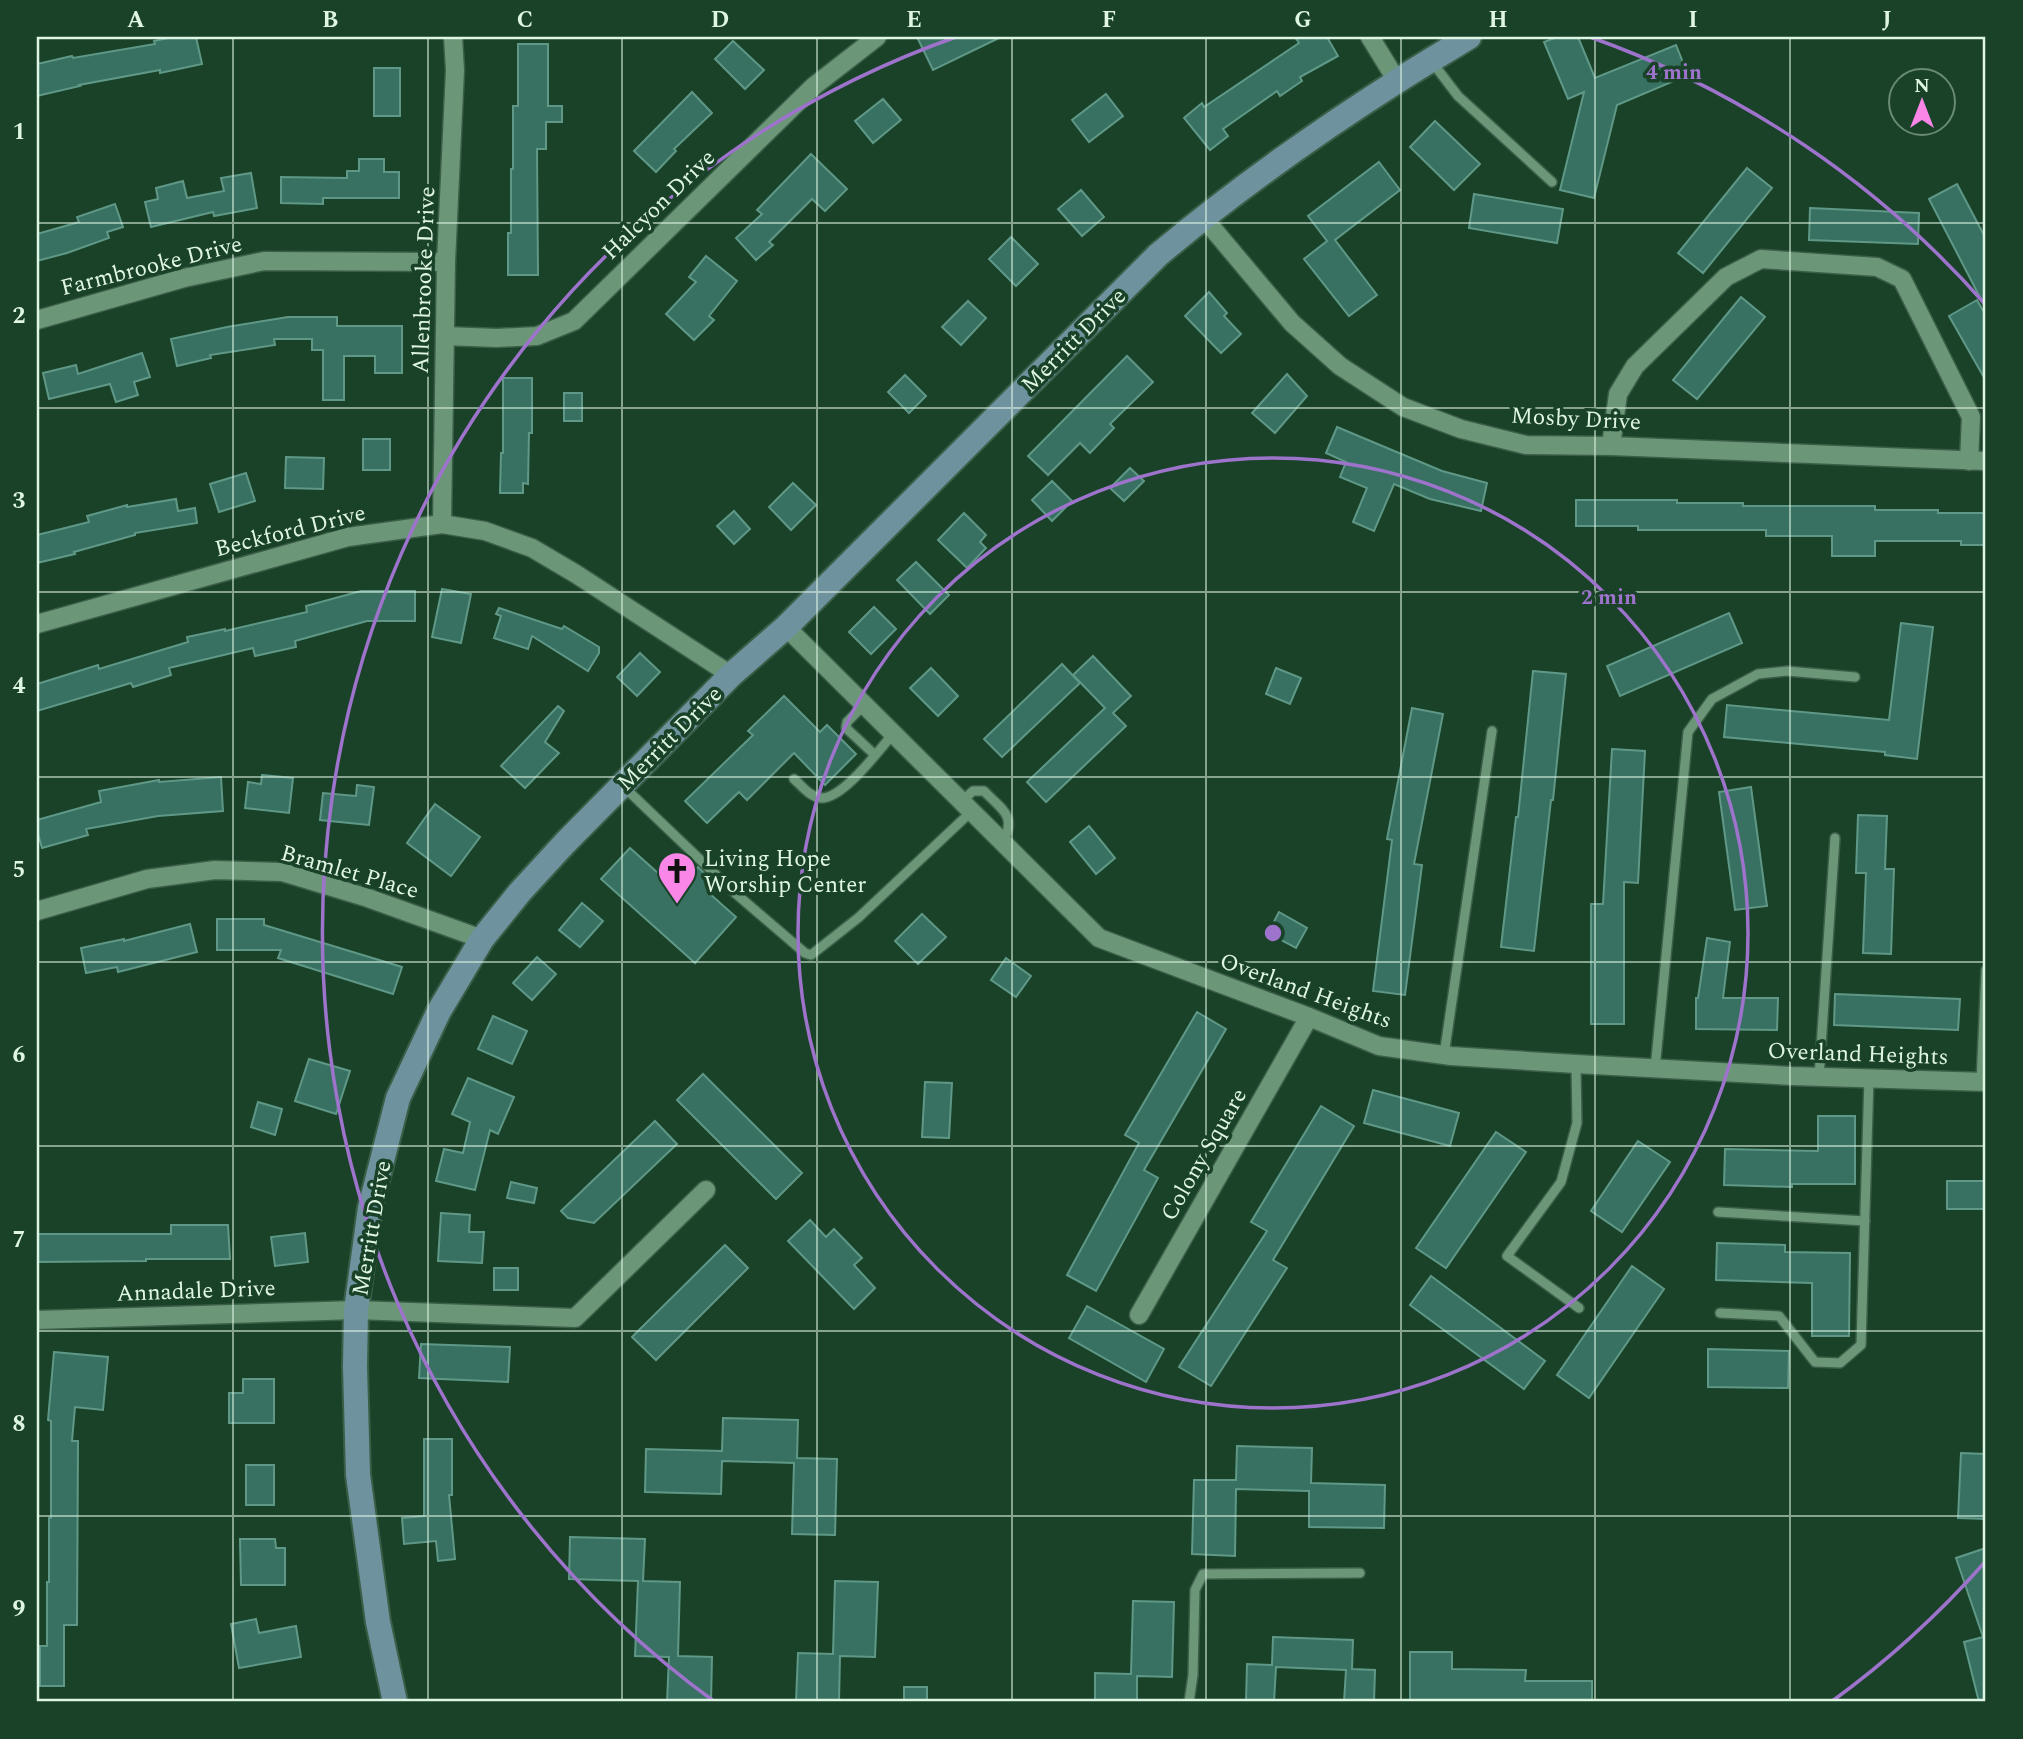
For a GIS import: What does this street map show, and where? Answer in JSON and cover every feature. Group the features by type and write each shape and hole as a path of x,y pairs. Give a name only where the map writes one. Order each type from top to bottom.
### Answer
{"main road":[{"name":"Merritt Drive","path":"395,1702 378,1622 358,1475 356,1310 370,1208 398,1098 439,1011 482,939 556,852 622,785 731,675 786,626 1158,255 1203,217 1306,142 1397,80 1469,37"}],"street":[{"name":"Allenbrooke Drive","path":"442,524 446,262 455,70 453,37"},
{"name":"Halcyon Drive","path":"445,336 537,336 574,321 814,86 877,37"},
{"path":"1370,37 1397,80"},
{"name":"Mosby Drive","path":"1203,217 1292,323 1344,369 1403,407 1461,429 1525,445 1978,461"},
{"path":"1611,446 1618,394 1635,366 1726,278 1761,259 1877,267 1902,279 1971,417 1978,461"},
{"name":"Farmbrooke Drive","path":"37,320 184,278 264,261 446,262"},
{"name":"Beckford Drive","path":"37,624 348,537 442,524 485,531 532,548 731,675"},
{"name":"Overland Heights","path":"786,626 1099,938 1379,1046 1444,1055 1655,1069 1984,1082"},
{"name":"Bramlet Place","path":"37,911 147,879 215,870 282,872 368,898 482,939"},
{"name":"Colony Square","path":"1139,1315 1309,1017"},
{"name":"Annadale Drive","path":"37,1320 356,1310 575,1318 706,1190"}],"lane":[{"path":"1431,61 1458,96 1552,182"},
{"path":"1655,1069 1688,732 1713,699 1758,674 1787,671 1854,677"},
{"path":"864,705 847,722 846,728 874,755"},
{"path":"1444,1055 1492,731"},
{"path":"794,779 811,794 820,798 830,796 845,786 893,734"},
{"path":"622,785 735,893 805,953 811,955 858,918 967,806"},
{"path":"1819,1077 1835,838"},
{"path":"1984,1082 1986,970"},
{"path":"1576,1064 1577,1123 1561,1182 1507,1256 1579,1308"},
{"path":"1720,1313 1779,1316 1815,1362 1840,1363 1861,1345 1870,1078"},
{"path":"1718,1212 1865,1221"},
{"path":"1189,1702 1193,1675 1195,1590 1203,1574 1360,1573"}],"building":[{"path":"173,37 196,37 202,64 79,85 37,96 37,64 155,44 154,41"},
{"path":"917,37 1001,37 933,70"},
{"path":"1295,37 1327,37 1338,56 1300,77 1302,81 1280,96 1277,91 1223,129 1228,136 1210,150 1184,118 1202,103 1204,107 1299,43"},
{"path":"1557,37 1578,37 1595,78 1676,45 1688,75 1617,105 1594,198 1560,190 1584,92 1568,99 1544,42"},
{"path":"733,41 764,70 745,89 715,59"},
{"path":"518,44 548,44 548,106 562,106 562,122 546,122 546,149 537,149 538,275 508,275 513,106 518,106"},
{"path":"374,68 400,68 400,116 374,116"},
{"path":"692,92 712,113 674,149 676,151 656,172 634,151"},
{"path":"1106,94 1123,116 1089,142 1072,120"},
{"path":"883,99 901,120 873,143 855,121"},
{"path":"1435,121 1480,164 1454,190 1410,147"},
{"path":"811,154 847,189 825,211 812,199 769,242 773,245 756,260 736,238 762,214 757,210"},
{"path":"359,159 384,159 384,172 399,172 399,198 323,198 323,204 281,203 281,177 347,178 347,171 359,171"},
{"path":"1379,162 1400,190 1335,240 1377,295 1349,316 1304,259 1327,241 1308,216"},
{"path":"1747,168 1772,188 1703,273 1678,253"},
{"path":"251,173 257,208 214,216 213,212 151,227 145,202 158,199 156,188 183,181 187,198 224,191 221,178"},
{"path":"1957,184 1986,239 1986,309 1929,199"},
{"path":"1081,190 1104,217 1082,236 1058,209"},
{"path":"1474,194 1563,209 1557,243 1469,228"},
{"path":"115,204 123,227 107,232 109,238 37,261 37,234 79,222 77,217"},
{"path":"1810,208 1919,213 1918,244 1809,240"},
{"path":"1011,237 1038,264 1016,286 989,259"},
{"path":"706,256 737,281 709,316 714,320 694,340 666,314 696,282 689,277"},
{"path":"1209,292 1227,313 1224,316 1241,334 1221,353 1185,316"},
{"path":"1741,297 1765,317 1697,399 1673,380"},
{"path":"1977,300 1986,316 1986,381 1949,316"},
{"path":"968,301 986,318 961,345 942,327"},
{"path":"288,317 337,317 337,326 402,326 402,373 375,373 375,356 344,356 344,400 323,400 323,350 312,350 312,339 274,339 275,345 210,355 211,358 177,366 171,339"},
{"path":"142,353 150,377 134,382 138,395 116,402 110,384 49,399 43,373 76,365 78,374"},
{"path":"1127,356 1153,382 1110,424 1114,428 1090,453 1080,443 1048,475 1028,456"},
{"path":"1287,374 1307,396 1275,433 1252,413"},
{"path":"905,375 926,396 909,413 888,392"},
{"path":"503,378 532,378 532,433 529,433 528,484 523,483 523,493 500,493"},
{"path":"564,393 582,393 582,421 564,421"},
{"path":"1337,427 1442,471 1487,483 1481,511 1430,499 1394,484 1374,531 1353,522 1367,488 1340,477 1346,462 1326,453"},
{"path":"363,439 390,439 390,470 363,470"},
{"path":"286,457 324,458 323,489 285,488"},
{"path":"1130,468 1144,481 1124,501 1110,488"},
{"path":"246,473 255,501 219,512 210,484"},
{"path":"1052,481 1072,501 1052,521 1032,500"},
{"path":"793,483 816,505 791,530 769,507"},
{"path":"176,499 178,511 195,508 197,523 135,533 74,552 75,554 37,563 37,535 89,522 87,516 127,505"},
{"path":"1576,500 1677,500 1677,503 1743,503 1743,506 1875,506 1875,510 1986,513 1986,545 1961,545 1961,541 1875,541 1875,556 1832,556 1832,536 1766,536 1766,530 1638,530 1638,526 1576,526"},
{"path":"734,511 750,529 734,544 717,526"},
{"path":"964,513 986,535 980,542 986,548 967,568 938,540"},
{"path":"916,562 949,595 930,614 897,580"},
{"path":"442,589 471,594 461,643 432,637"},
{"path":"361,591 415,591 415,621 367,621 295,641 296,647 255,656 253,648 169,668 171,675 133,687 131,683 37,711 37,684 98,665 99,669 188,642 187,637 307,612 306,606"},
{"path":"874,607 896,629 871,654 849,632"},
{"path":"499,608 562,629 564,626 599,647 599,653 588,671 532,636 528,649 494,638 501,616 496,614"},
{"path":"1729,613 1742,643 1620,696 1607,666"},
{"path":"1901,623 1933,627 1917,759 1885,755 1885,752 1724,737 1727,705 1889,720"},
{"path":"640,653 660,672 637,696 617,677"},
{"path":"1093,656 1131,696 1113,713 1126,726 1046,802 1027,782 1105,708 1073,675"},
{"path":"1062,664 1080,683 1002,757 984,739"},
{"path":"931,668 958,696 938,716 910,688"},
{"path":"1276,668 1301,678 1290,704 1266,694"},
{"path":"1533,671 1566,674 1534,951 1501,947"},
{"path":"784,696 820,732 827,725 856,754 825,785 794,753 747,800 739,792 707,823 685,801 753,735 748,731"},
{"path":"558,706 564,711 545,742 559,753 525,788 501,766"},
{"path":"1412,708 1443,714 1414,864 1422,865 1405,995 1373,991 1392,840 1387,839"},
{"path":"1612,749 1645,751 1638,883 1624,882 1624,1024 1591,1024 1591,904 1603,904"},
{"path":"262,775 293,778 289,813 245,808 248,782 261,784"},
{"path":"221,777 223,811 158,816 86,829 88,835 42,848 37,820 101,802 99,791 159,780"},
{"path":"357,785 374,787 369,825 320,820 323,793 356,796"},
{"path":"1751,787 1767,906 1735,910 1719,792"},
{"path":"435,804 480,837 451,876 407,843"},
{"path":"1858,815 1887,816 1885,869 1894,869 1891,954 1863,953 1866,873 1856,873"},
{"path":"1089,826 1115,858 1096,874 1070,842"},
{"name":"Living Hope Worship Center","path":"630,848 677,890 698,867 717,886 710,894 736,917 695,963 601,879"},
{"path":"582,903 603,921 580,947 559,930"},
{"path":"1279,912 1307,928 1296,948 1268,933"},
{"path":"922,914 946,937 918,964 895,941"},
{"path":"217,919 264,919 264,925 402,967 393,994 278,958 281,950 217,950"},
{"path":"190,924 197,952 118,972 117,967 86,973 81,948 124,941"},
{"path":"1707,938 1730,942 1723,998 1778,998 1777,1030 1696,1029 1696,998"},
{"path":"537,957 556,974 532,1000 513,983"},
{"path":"1006,958 1031,976 1016,997 991,980"},
{"path":"1835,994 1960,999 1958,1030 1834,1025"},
{"path":"1197,1012 1226,1029 1144,1170 1158,1178 1096,1291 1067,1275 1139,1143 1125,1135"},
{"path":"493,1016 527,1031 512,1064 478,1049"},
{"path":"309,1059 350,1071 336,1114 295,1101"},
{"path":"703,1074 802,1173 776,1199 677,1100"},
{"path":"468,1078 514,1097 498,1134 490,1130 475,1190 436,1181 444,1149 463,1153 470,1122 452,1114"},
{"path":"925,1082 952,1083 949,1138 922,1137"},
{"path":"1373,1090 1459,1113 1450,1146 1364,1123"},
{"path":"258,1102 282,1109 275,1135 251,1127"},
{"path":"1321,1106 1354,1126 1273,1260 1287,1268 1211,1386 1179,1367 1267,1231 1251,1222"},
{"path":"1818,1116 1855,1116 1855,1184 1792,1184 1792,1187 1724,1185 1725,1149 1818,1151"},
{"path":"655,1121 677,1144 594,1223 568,1218 561,1211"},
{"path":"1496,1132 1526,1152 1446,1268 1416,1248"},
{"path":"1638,1141 1670,1162 1622,1232 1591,1211"},
{"path":"1947,1181 1986,1181 1986,1209 1947,1209"},
{"path":"511,1182 537,1188 534,1203 507,1198"},
{"path":"441,1213 470,1215 469,1232 484,1232 482,1263 438,1261"},
{"path":"810,1220 826,1237 834,1229 862,1258 854,1265 875,1288 854,1309 788,1241"},
{"path":"171,1225 228,1225 230,1259 37,1262 37,1234 171,1234"},
{"path":"305,1233 308,1262 275,1266 271,1237"},
{"path":"1717,1243 1785,1245 1785,1252 1850,1253 1849,1336 1812,1336 1812,1283 1716,1280"},
{"path":"725,1245 748,1268 656,1360 632,1337"},
{"path":"1632,1266 1664,1289 1589,1398 1557,1375"},
{"path":"494,1268 518,1268 518,1290 494,1290"},
{"path":"1431,1276 1545,1361 1524,1389 1410,1305"},
{"path":"1087,1306 1164,1349 1146,1382 1069,1338"},
{"path":"421,1344 510,1347 508,1382 419,1378"},
{"path":"1708,1349 1789,1351 1788,1388 1708,1387"},
{"path":"54,1352 108,1357 103,1410 75,1407 72,1441 78,1441 77,1625 64,1625 64,1686 40,1686 40,1646 47,1646 51,1518 51,1421 48,1420"},
{"path":"243,1379 274,1379 274,1423 229,1423 229,1393 243,1393"},
{"path":"723,1418 798,1420 797,1458 837,1459 835,1535 792,1534 794,1463 722,1461 721,1494 645,1492 646,1449 722,1451"},
{"path":"424,1439 452,1439 452,1495 449,1495 455,1559 438,1561 436,1541 404,1544 402,1518 424,1516"},
{"path":"1237,1446 1312,1448 1311,1483 1385,1485 1384,1528 1309,1527 1309,1491 1236,1489 1235,1556 1192,1554 1194,1480 1236,1480"},
{"path":"1961,1453 1986,1454 1986,1519 1958,1518"},
{"path":"246,1465 274,1465 274,1505 246,1505"},
{"path":"570,1537 645,1539 643,1581 680,1582 678,1656 712,1657 711,1702 667,1702 669,1657 635,1656 638,1581 569,1579"},
{"path":"240,1539 275,1539 276,1548 285,1548 285,1585 241,1585"},
{"path":"1986,1548 1986,1702 1979,1702 1964,1642 1983,1637 1956,1558"},
{"path":"835,1581 878,1582 875,1657 840,1656 839,1702 796,1702 798,1653 833,1654"},
{"path":"1133,1601 1174,1602 1172,1677 1137,1676 1137,1702 1095,1702 1095,1673 1131,1674"},
{"path":"256,1619 259,1633 296,1626 301,1657 239,1668 231,1624"},
{"path":"1273,1637 1353,1640 1352,1669 1375,1670 1374,1702 1344,1702 1346,1670 1276,1667 1274,1702 1246,1702 1247,1664 1272,1665"},
{"path":"1410,1652 1452,1652 1452,1669 1526,1670 1525,1681 1592,1681 1592,1702 1410,1702"},
{"path":"904,1687 927,1687 927,1702 904,1702"}],"place":[{"name":"Living Hope Worship Center","path":"677,905"}]}
